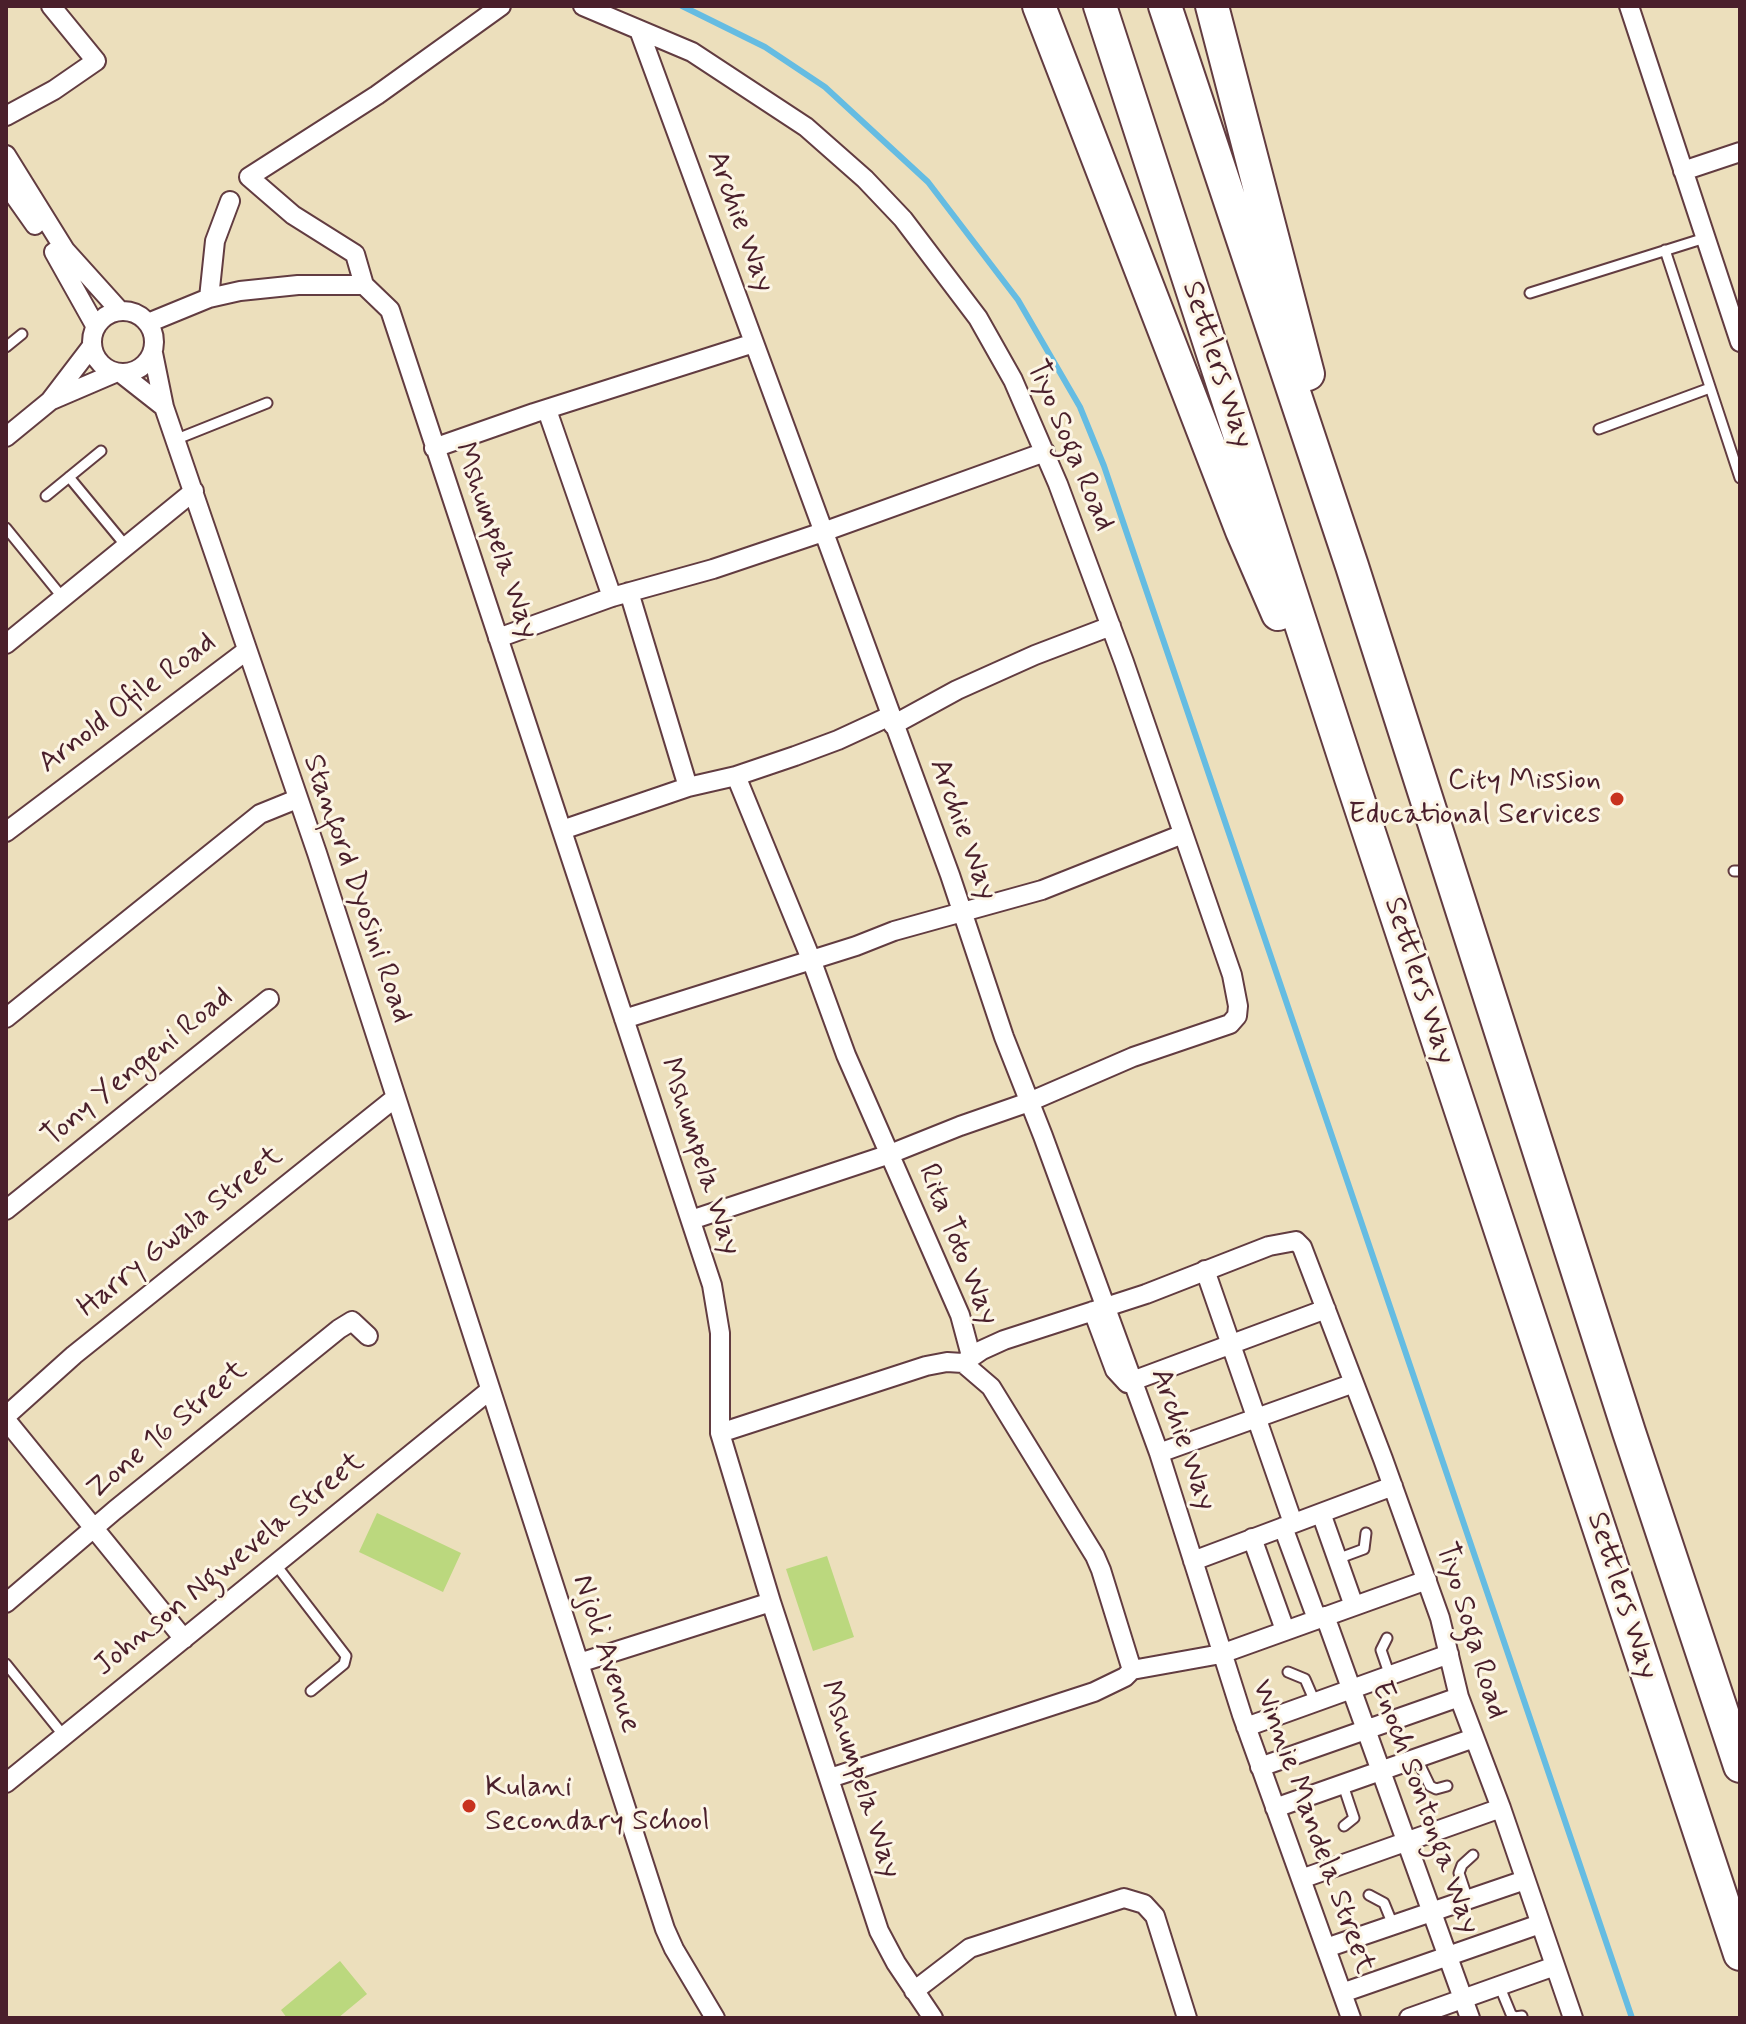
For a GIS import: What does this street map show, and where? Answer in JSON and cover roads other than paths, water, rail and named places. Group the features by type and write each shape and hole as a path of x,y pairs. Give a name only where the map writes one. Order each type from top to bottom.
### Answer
{"highway":[{"path":"1039,6 1242,531 1351,778"},
{"name":"Settlers Way","path":"1100,6 1351,778 1740,1954"},
{"name":"Settlers Way","path":"1165,6 1352,566 1629,1432 1740,1766"},
{"path":"1212,6 1335,476 1352,566"}],"street":[{"path":"6,116 54,90 96,61 51,6"},
{"path":"148,323 209,298 240,291 298,285 364,285 355,254 293,215 249,177 377,95 501,6"},
{"name":"Tiyo Soga Road","path":"583,6 692,52 806,127 874,189 908,225 978,318 1013,380 1045,452 1111,626 1232,975 1238,1012 1230,1024 1120,1062 1029,1102"},
{"path":"1629,6 1740,342"},
{"name":"Archie Way","path":"639,30 963,912 1100,1309 1133,1382 1159,1453 1221,1654"},
{"path":"1683,171 1740,152"},
{"path":"6,155 65,250 120,311"},
{"path":"6,184 61,262 96,327"},
{"path":"209,298 215,241 230,201"},
{"name":"Mshumpela Way","path":"364,285 390,310 691,1220 718,1312 720,1433 771,1602 879,1931 933,2018"},
{"path":"6,437 50,401 92,346 96,327 110,314 120,311 140,316 153,332 153,353 164,407"},
{"path":"434,448 754,343"},
{"path":"92,346 99,363 164,407"},
{"path":"50,401 118,373 135,372 146,364 153,353"},
{"name":"Stanford Dyosini Road","path":"164,407 317,853 490,1390"},
{"path":"540,411 620,594 688,787"},
{"path":"498,638 620,594 713,569 823,532 1045,452"},
{"path":"6,644 194,491"},
{"path":"562,830 825,745 891,720 1035,655 1111,626"},
{"name":"Arnold Ofile Road","path":"6,832 246,651"},
{"name":"Rita Toto Way","path":"736,776 811,959 846,1055 960,1315 967,1360"},
{"path":"6,1018 260,814 297,799"},
{"path":"624,1019 856,946 894,931 1058,884 1183,834"},
{"name":"Tony Yengeni Road","path":"6,1210 269,999"},
{"name":"Harry Gwala Street","path":"6,1418 74,1355 395,1098"},
{"path":"691,1220 890,1154 1029,1102"},
{"name":"Tiyo Soga Road","path":"1205,1270 1290,1241 1296,1241 1302,1247 1310,1263 1427,1580 1459,1697 1501,1808 1573,2018"},
{"path":"720,1433 926,1366 967,1360 1004,1340 1205,1270"},
{"name":"Enoch Sontonga Way","path":"1205,1270 1257,1419 1288,1525 1321,1617 1352,1689 1470,2018"},
{"path":"1133,1382 1141,1376 1326,1309"},
{"name":"Zone 16 Street","path":"6,1603 345,1324 352,1321 368,1336"},
{"path":"967,1360 991,1387 1095,1556 1132,1670"},
{"path":"1159,1453 1354,1383"},
{"name":"Johnson Ngwevela Street","path":"6,1783 490,1390"},
{"name":"Njoli Avenue","path":"490,1390 669,1941 715,2018"},
{"path":"6,1418 184,1639"},
{"path":"1193,1561 1393,1486"},
{"path":"1321,1513 1354,1606"},
{"path":"1252,1538 1285,1630"},
{"path":"830,1778 1094,1692 1117,1683 1132,1670 1221,1654 1427,1580"},
{"path":"579,1663 771,1602"},
{"name":"Winnie Mandela Street","path":"1221,1654 1351,2018"},
{"path":"1246,1727 1449,1654"},
{"path":"1260,1767 1459,1697"},
{"path":"1275,1808 1474,1738"},
{"path":"1301,1879 1501,1808"},
{"path":"1326,1948 1525,1880"},
{"path":"914,1991 970,1948 1124,1898 1144,1904 1155,1916 1187,2018"},
{"path":"1342,1993 1540,1924"},
{"path":"1420,2016 1555,1966"}],"lane":[{"path":"1530,293 1705,238"},
{"path":"1665,250 1710,388 1736,450 1740,478"},
{"path":"6,347 22,334"},
{"path":"1599,429 1710,388"},
{"path":"177,439 267,403"},
{"path":"46,496 101,451"},
{"path":"69,477 126,546"},
{"path":"6,528 63,598"},
{"path":"1337,1559 1361,1552 1367,1544 1366,1533"},
{"path":"276,1565 346,1656 344,1664 311,1691"},
{"path":"1387,1638 1381,1650 1390,1676"},
{"path":"6,1664 64,1736"},
{"path":"1288,1672 1305,1679 1315,1702"},
{"path":"1417,1759 1430,1786 1436,1789 1447,1786"},
{"path":"1343,1785 1354,1818 1344,1826"},
{"path":"1468,1900 1459,1873 1462,1865 1473,1855"},
{"path":"1369,1895 1384,1903 1393,1925"},
{"path":"1499,1985 1511,2014 1522,2016"}],"waterway":[{"path":"682,6 765,47 825,87 928,182 1018,300 1080,407 1104,466 1632,2018"}],"place":[{"name":"City Mission Educational Services","path":"1617,799"},
{"name":"Kulani Secondary School","path":"469,1806"}]}
